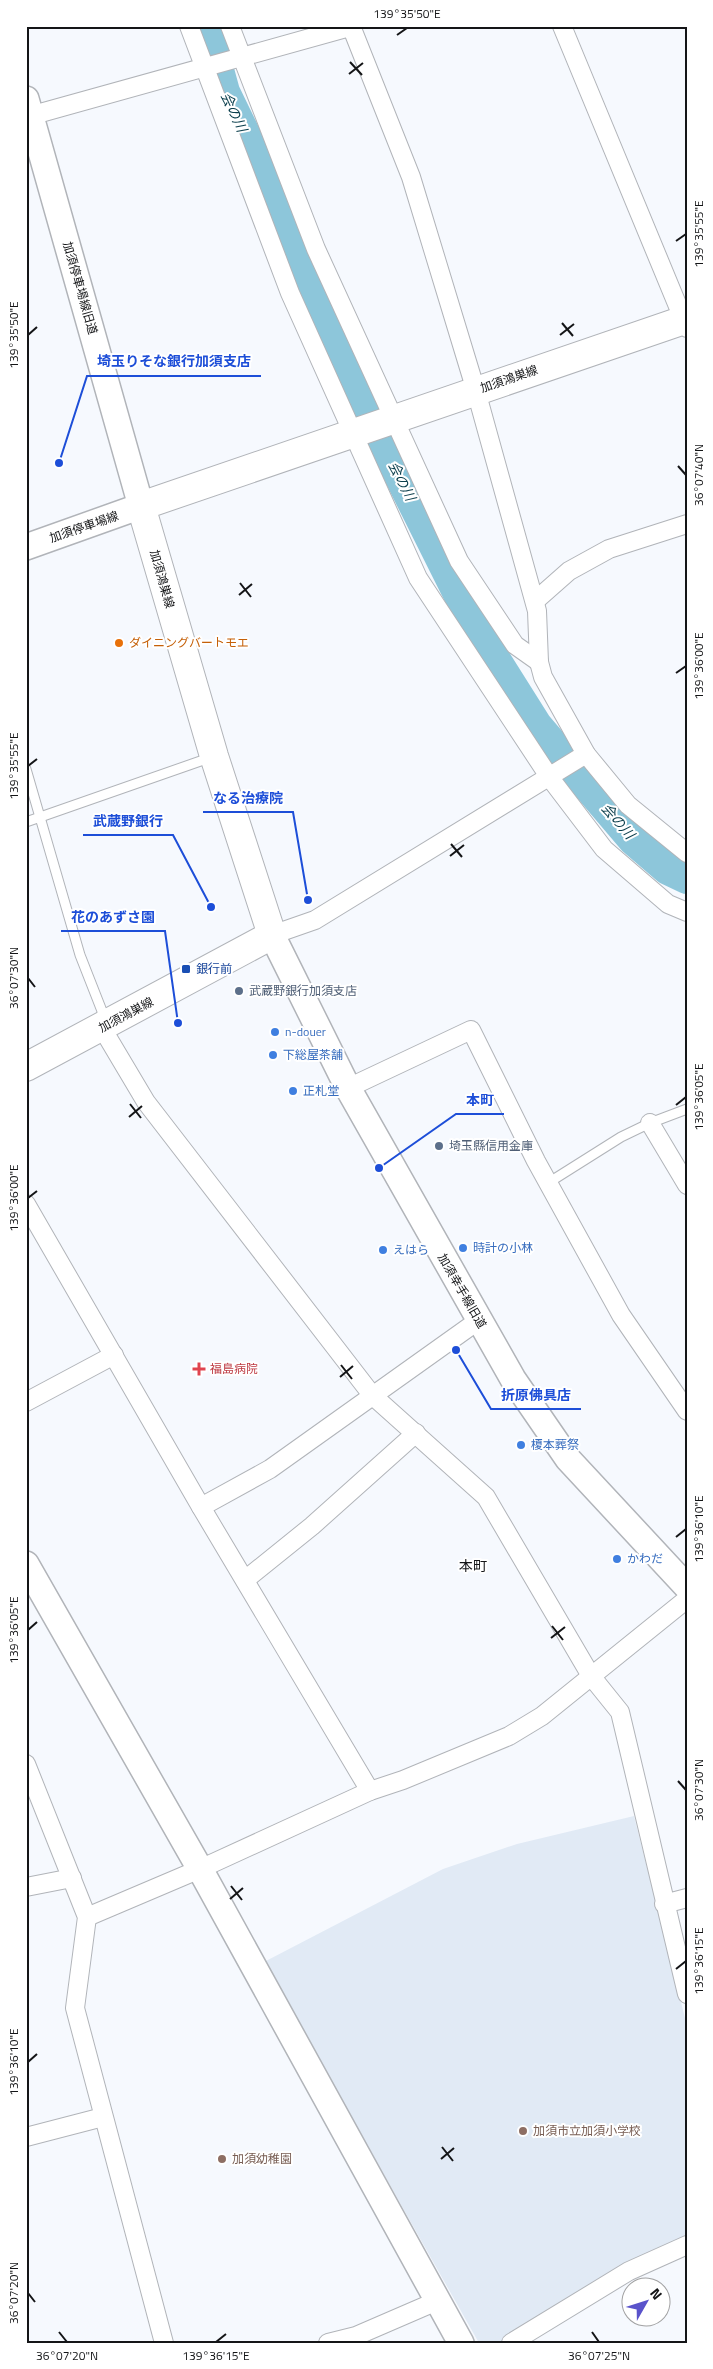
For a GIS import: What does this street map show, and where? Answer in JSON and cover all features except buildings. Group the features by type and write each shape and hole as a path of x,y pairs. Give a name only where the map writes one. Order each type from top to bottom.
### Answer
{"main road":[{"name":"加須鴻巣線","path":"26,1067 102,1028 272,935 214,756 141,506 476,391 686,322"}],"street":[{"path":"189,26 290,293 373,427 514,645 539,662"},
{"path":"230,26 316,249 373,427 418,578 550,778 604,849 668,904 687,912"},
{"path":"562,26 686,322"},
{"path":"28,111 204,68 352,27 411,177 476,391 538,611 539,662 543,677 586,754 628,805 687,853"},
{"name":"加須停車場線旧道","path":"28,111 141,506"},
{"name":"加須停車場線","path":"26,547 141,506"},
{"path":"535,601 570,571 609,549 687,524"},
{"path":"272,935 315,920 550,778 586,754"},
{"name":"加須幸手線旧道","path":"272,935 348,1088 513,1379 568,1459 687,1586"},
{"path":"102,1028 146,1102 372,1395 486,1497 591,1676 620,1712 664,1904 687,1994"},
{"path":"348,1088 471,1030 548,1183 621,1315 687,1411"},
{"path":"650,1122 687,1185"},
{"path":"26,1204 370,1791"},
{"path":"202,1507 270,1469 479,1320"},
{"path":"26,1402 114,1355"},
{"path":"245,1580 312,1526 416,1433"},
{"path":"26,1564 200,1869 461,2343"},
{"path":"87,1917 200,1869 370,1791 403,1780 509,1736 542,1716 687,1599"},
{"path":"26,1764 87,1917 75,2008 164,2343"},
{"path":"26,1887 72,1878"},
{"path":"664,1904 687,1898"},
{"path":"26,2137 104,2117"},
{"path":"511,2343 629,2271 687,2245"},
{"path":"328,2343 356,2336 437,2301"}],"lane":[{"path":"26,822 214,756"},
{"path":"26,769 80,955 102,1011 102,1028"},
{"path":"548,1183 621,1137 650,1122 687,1109"}],"shaded area":[{"name":"加須市立加須小学校","path":"634,1816 687,2026 687,2237 621,2266 499,2343 479,2343 264,1962 443,1869 517,1844"}],"waterway":[{"name":"会の川","path":"206,26 224,92 279,205 386,448 480,636 536,725 633,839 668,869 687,878"}],"place":[{"name":"埼玉りそな銀行加須支店","path":"59,463"},
{"name":"ダイニングバートモエ","path":"119,643"},
{"name":"なる治療院","path":"308,900"},
{"name":"武蔵野銀行","path":"211,907"},
{"name":"銀行前","path":"186,969"},
{"name":"武蔵野銀行加須支店","path":"239,991"},
{"name":"花のあずさ園","path":"178,1023"},
{"name":"n-douer","path":"275,1032"},
{"name":"下総屋茶舗","path":"273,1055"},
{"name":"正札堂","path":"293,1091"},
{"name":"埼玉縣信用金庫","path":"439,1146"},
{"name":"本町","path":"379,1168"},
{"name":"時計の小林","path":"463,1248"},
{"name":"えはら","path":"383,1250"},
{"name":"折原佛具店","path":"456,1350"},
{"name":"福島病院","path":"199,1369"},
{"name":"榎本葬祭","path":"521,1445"},
{"name":"かわだ","path":"617,1559"},
{"name":"加須市立加須小学校","path":"523,2131"},
{"name":"加須幼稚園","path":"222,2159"}],"district":[{"name":"本町","path":"473,1566"}]}
